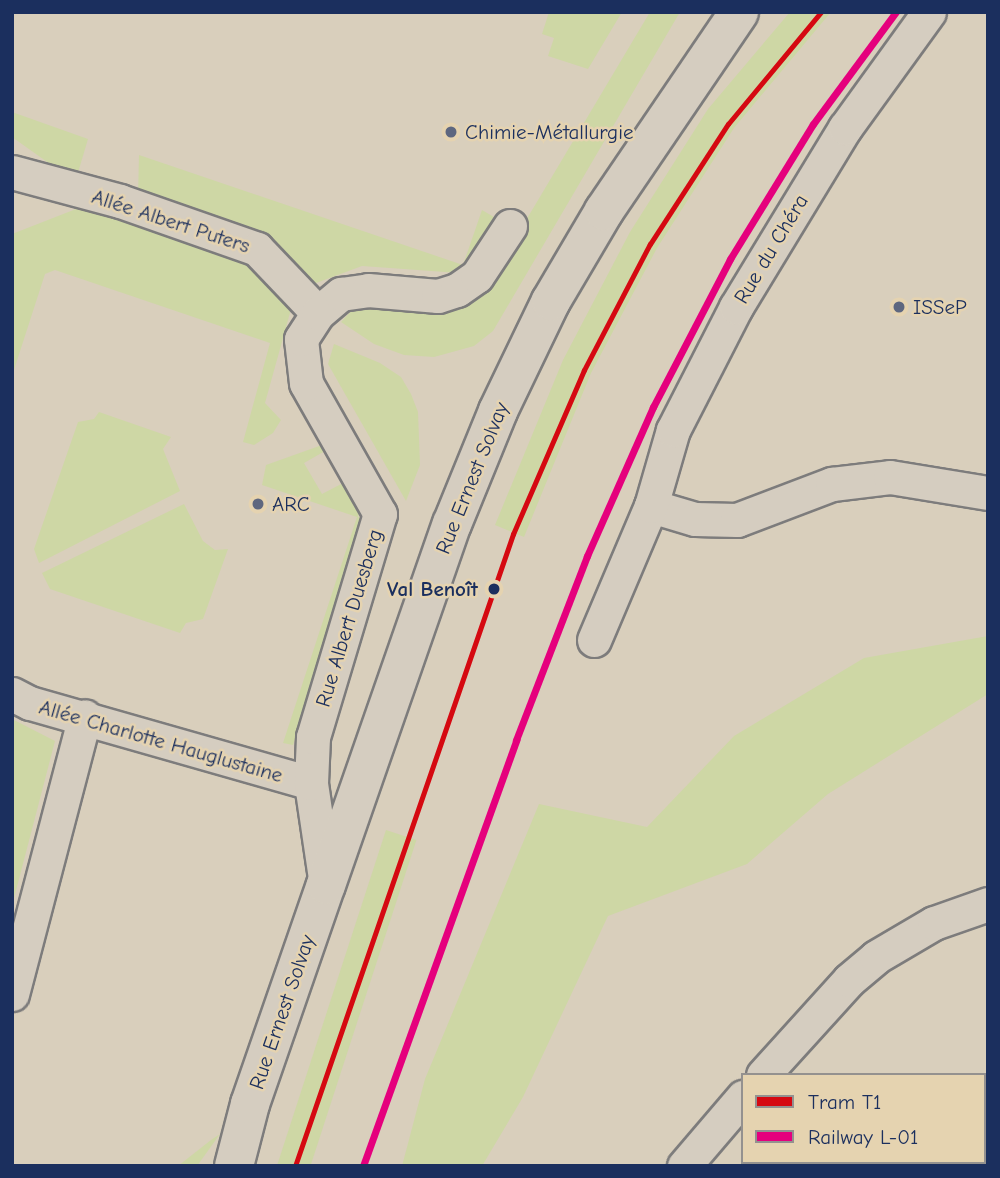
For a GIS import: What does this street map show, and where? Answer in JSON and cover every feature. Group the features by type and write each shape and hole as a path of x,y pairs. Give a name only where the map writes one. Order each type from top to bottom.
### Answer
{"street":[{"name":"Rue Ernest Solvay","path":"234,1166 250,1104 457,511 529,344 604,211 739,12"},
{"name":"Rue du Chéra","path":"594,640 652,506 673,430 736,307 845,128 929,12"},
{"name":"Allée Albert Puters","path":"12,172 257,248 318,313"},
{"name":"Rue Albert Duesberg","path":"326,885 311,783 313,737 380,514 306,383 301,339 318,313 341,294 368,290 438,296 457,290 477,276 510,226"},
{"path":"652,506 695,519 737,520 832,484 890,477 988,493"},
{"name":"Allée Charlotte Hauglustaine","path":"12,694 30,703 85,716 311,783"},
{"path":"12,994 85,716"},
{"path":"764,1073 849,980 876,957 934,923 988,904"},
{"path":"684,1166 741,1099"},
{"name":"Rue Ernest Solvay","path":"215,1166 250,1104"}],"green space":[{"path":"549,12 622,12 588,69 548,56 554,38 542,34"},
{"path":"650,12 680,12 493,331 474,346 434,357 404,355 374,344 341,322 354,308 488,284"},
{"path":"790,12 831,12 734,128 657,248 591,373 524,537 495,525 563,360 630,232 708,109"},
{"path":"12,112 88,139 77,176 57,169 12,137"},
{"path":"139,155 463,265 482,210 499,220 459,273 362,266 308,286 138,197"},
{"path":"76,209 117,210 249,255 293,302 265,403 281,420 273,433 254,445 243,442 270,343 55,270 45,274 12,376 12,234"},
{"path":"334,344 380,363 401,377 411,394 418,412 420,465 406,501 328,364"},
{"path":"99,412 171,437 163,449 180,491 39,563 34,549 78,422 94,419"},
{"path":"322,445 325,451 304,463 322,494 345,482 360,511 358,517 366,519 293,745 283,743 357,517 262,485 266,465"},
{"path":"184,504 203,541 215,550 228,549 203,619 186,623 180,633 50,589 42,573"},
{"path":"988,636 988,694 828,794 747,864 608,916 523,1097 482,1166 402,1166 425,1079 539,804 647,827 734,736 864,658"},
{"path":"12,719 55,741 12,906"},
{"path":"386,830 416,840 310,1166 277,1166"},
{"path":"220,1134 197,1166 178,1166 211,1140"}],"tram line":[{"name":"T1","path":"295,1166 513,534 584,370 650,244 728,124 821,12"}],"rail line":[{"name":"L-01","path":"363,1166 516,740 587,556 653,407 730,259 813,124 896,12"}],"place":[{"name":"Chimie-Métallurgie","path":"451,132"},
{"name":"ISSeP","path":"899,307"},
{"name":"ARC","path":"258,504"},
{"name":"Val Benoît","path":"494,589"}]}
